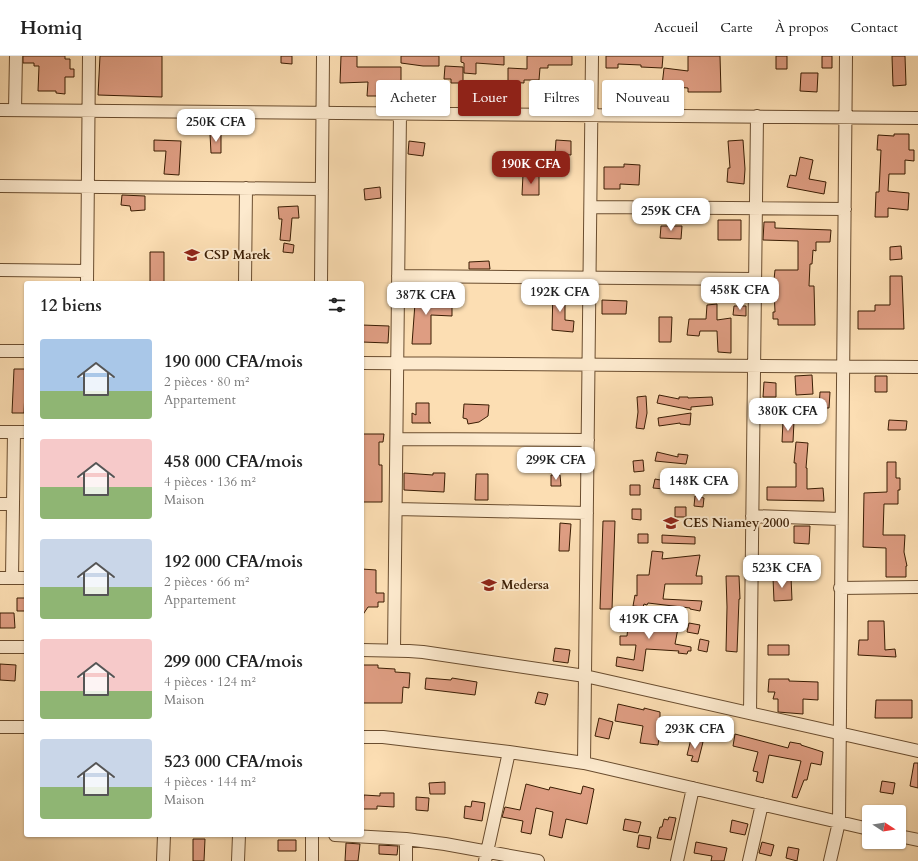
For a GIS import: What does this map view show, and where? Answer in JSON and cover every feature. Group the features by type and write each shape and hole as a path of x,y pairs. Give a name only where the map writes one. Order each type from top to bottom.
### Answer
{"street":[{"path":"15,110 16,56"},
{"path":"0,270 87,277 89,56"},
{"path":"321,281 323,56"},
{"path":"592,56 592,80"},
{"path":"830,861 839,822 846,56"},
{"path":"0,110 376,113"},
{"path":"450,114 529,114"},
{"path":"594,115 918,118"},
{"path":"394,650 400,116"},
{"path":"584,763 592,116"},
{"path":"750,713 757,116"},
{"path":"0,186 322,189"},
{"path":"245,281 246,188"},
{"path":"591,207 844,209"},
{"path":"398,276 755,279"},
{"path":"0,351 24,351"},
{"path":"364,363 918,367"},
{"path":"0,432 20,432 6,578 24,578"},
{"path":"397,439 588,440"},
{"path":"0,504 13,504"},
{"path":"396,509 587,513"},
{"path":"752,516 841,519"},
{"path":"840,588 918,587"},
{"path":"0,647 24,647"},
{"path":"364,650 423,652 586,676 918,751"},
{"path":"0,727 24,727"},
{"path":"364,737 383,737 509,752 584,763 862,827"},
{"path":"486,856 509,752"},
{"path":"677,861 692,788"},
{"path":"749,861 762,804"},
{"path":"163,861 164,837"},
{"path":"238,861 239,837"},
{"path":"312,837 312,861"},
{"path":"364,837 406,839 445,844 486,856 538,861"},
{"path":"906,837 918,840"},
{"path":"406,839 406,861"}],"building":[{"path":"23,56 65,56 65,59 70,59 70,69 74,69 74,77 65,77 65,94 56,93 56,91 38,91 39,66 34,66 34,63 23,63"},
{"path":"100,56 162,56 162,97 98,95"},
{"path":"281,56 292,56 292,64 281,63"},
{"path":"341,56 357,56 357,67 401,67 401,80 376,80 376,96 367,96 368,82 340,83"},
{"path":"401,56 439,56 439,66 423,66 401,63"},
{"path":"461,56 504,56 504,65 476,63 476,74 464,73 464,63 461,62"},
{"path":"527,56 572,56 572,65 548,65 548,68 540,68 539,80 524,80 524,83 521,83 521,80 508,80 508,68 527,69"},
{"path":"606,56 663,56 662,68 618,64 618,68 606,68"},
{"path":"688,56 720,56 721,92 688,92 688,88 684,88 684,80 663,80 664,68 688,71"},
{"path":"776,56 787,56 787,69 776,69"},
{"path":"822,56 832,56 832,68 822,68"},
{"path":"892,56 905,56 906,85 893,86"},
{"path":"445,66 463,67 463,80 458,80 458,83 451,83 451,79 444,79"},
{"path":"801,73 818,73 817,92 800,91"},
{"path":"221,133 221,153 211,153 210,134"},
{"path":"894,134 909,134 909,150 914,150 914,161 905,160 905,174 889,174 888,191 909,193 908,210 888,208 888,217 875,217 876,192 879,192 881,150 877,150 878,135 894,136"},
{"path":"154,140 181,141 179,175 164,174 166,151 154,151"},
{"path":"556,140 571,141 571,155 555,154"},
{"path":"743,140 745,169 744,184 727,182 728,168 730,168 728,141"},
{"path":"409,141 425,143 423,156 408,154"},
{"path":"800,157 813,160 809,179 826,182 824,194 787,187 790,175 796,176"},
{"path":"624,164 640,165 639,185 620,184 620,189 604,189 604,167 624,167"},
{"path":"523,174 539,174 539,195 522,195"},
{"path":"380,187 381,198 365,200 364,189"},
{"path":"122,195 145,196 145,210 131,211 130,206 121,205"},
{"path":"298,206 299,218 292,218 290,241 280,240 282,219 279,219 278,207"},
{"path":"718,220 741,220 741,240 718,240"},
{"path":"764,222 775,222 775,228 831,230 830,242 816,242 816,251 813,250 812,264 810,264 809,286 814,286 815,325 778,325 778,319 773,319 773,312 775,312 773,289 775,270 798,270 798,241 763,240"},
{"path":"661,226 682,226 681,239 660,238"},
{"path":"284,243 294,245 293,253 283,252"},
{"path":"901,246 902,259 890,260 890,247"},
{"path":"150,252 164,252 164,281 150,281"},
{"path":"489,261 490,269 469,269 469,262"},
{"path":"890,276 902,276 904,329 858,329 858,311 875,311 875,305 890,305"},
{"path":"553,290 565,290 565,320 574,321 573,332 552,330"},
{"path":"413,292 432,292 433,304 452,304 452,316 431,315 431,344 412,344 415,303"},
{"path":"602,300 627,301 626,314 602,314"},
{"path":"717,304 717,320 731,318 731,353 718,352 717,331 700,331 699,336 687,335 689,319 706,319 707,305"},
{"path":"734,306 746,306 746,316 733,315"},
{"path":"659,317 672,317 671,342 659,342"},
{"path":"364,325 389,326 388,343 364,342"},
{"path":"14,369 24,369 24,413 12,413"},
{"path":"812,375 813,394 796,395 795,376"},
{"path":"875,376 887,376 887,392 875,392"},
{"path":"764,382 776,383 776,397 763,397"},
{"path":"820,392 830,392 829,408 819,408"},
{"path":"659,395 679,399 679,397 712,397 713,405 691,407 691,410 657,403"},
{"path":"646,396 647,413 644,429 636,428 638,412 637,397"},
{"path":"416,403 429,403 429,422 431,423 412,423 412,413 416,415"},
{"path":"464,404 489,405 488,416 479,422 468,424 467,419 463,418"},
{"path":"691,413 690,425 680,423 659,426 658,418"},
{"path":"889,420 907,421 906,430 888,430"},
{"path":"783,421 794,421 793,442 782,442"},
{"path":"364,434 384,434 383,442 379,442 379,465 382,465 382,502 364,502"},
{"path":"796,442 808,443 806,468 807,489 823,488 824,501 767,500 767,487 796,487 796,463 794,463"},
{"path":"657,452 678,457 678,454 688,455 686,464 655,461"},
{"path":"643,460 644,471 634,472 633,461"},
{"path":"887,462 896,462 896,478 900,478 900,490 898,490 898,504 884,504 883,535 905,535 904,552 907,566 906,577 886,577 886,548 863,547 864,493 887,492"},
{"path":"697,471 705,472 704,482 695,481"},
{"path":"404,473 433,475 433,473 445,473 444,492 404,490"},
{"path":"476,474 488,474 488,500 475,500"},
{"path":"551,475 560,475 561,486 551,486"},
{"path":"655,479 666,481 664,489 653,488"},
{"path":"674,483 687,483 686,492 674,490"},
{"path":"630,485 640,485 640,495 630,495"},
{"path":"695,496 704,498 703,507 694,506"},
{"path":"675,507 686,507 686,517 675,517"},
{"path":"632,509 641,509 641,520 632,519"},
{"path":"603,521 615,521 612,609 600,609"},
{"path":"560,523 571,524 569,551 559,551"},
{"path":"794,526 810,526 809,544 794,543"},
{"path":"638,534 648,534 648,543 638,543"},
{"path":"662,535 695,537 695,544 662,543"},
{"path":"652,551 663,552 662,559 700,555 696,576 702,576 702,584 665,584 663,599 702,601 700,611 690,608 648,603 647,605 644,604 643,607 633,606 635,595 637,596 637,575 649,575"},
{"path":"364,569 376,570 376,593 384,593 384,602 378,602 378,607 368,607 364,613"},
{"path":"726,576 739,576 740,599 737,652 726,651"},
{"path":"791,577 792,600 774,601 773,578"},
{"path":"17,598 24,598 24,611 17,611"},
{"path":"0,613 14,613 15,628 0,628"},
{"path":"632,613 642,615 641,619 679,623 675,644 691,647 691,651 688,651 687,654 678,653 679,651 646,649 643,671 616,666 617,657 634,660 636,645 620,645 620,636 627,636 629,617 631,617"},
{"path":"868,621 884,621 885,650 895,649 896,657 858,655 859,640 868,640"},
{"path":"689,623 700,625 698,634 687,632"},
{"path":"700,639 709,641 707,652 698,650"},
{"path":"768,645 789,645 789,655 768,655"},
{"path":"555,648 570,650 568,663 553,661"},
{"path":"0,664 16,665 15,681 0,680"},
{"path":"364,665 378,665 378,668 395,669 395,672 410,673 409,688 403,687 402,703 364,703"},
{"path":"426,678 451,680 452,678 477,682 475,695 425,689"},
{"path":"769,679 789,679 789,681 818,682 818,700 803,699 803,714 778,712 778,699 773,699 775,692 768,692"},
{"path":"538,692 548,694 545,705 535,703"},
{"path":"876,700 912,700 912,718 875,718"},
{"path":"618,704 660,712 660,721 664,721 660,731 658,745 640,743 643,726 615,721"},
{"path":"599,718 613,722 609,739 595,736"},
{"path":"709,719 720,722 716,741 704,740"},
{"path":"735,734 788,748 790,742 801,744 823,752 821,765 811,763 807,780 804,780 797,798 792,797 801,761 769,755 763,783 756,781 758,772 753,771 758,752 733,746"},
{"path":"691,739 703,742 698,762 691,761 693,756 687,755"},
{"path":"914,763 918,763 918,788 910,786"},
{"path":"882,781 895,783 893,794 880,792"},
{"path":"445,782 445,794 430,794 429,783"},
{"path":"526,784 549,790 550,787 581,794 583,786 594,789 587,824 566,819 562,838 549,835 553,812 536,808 531,834 521,832 523,821 502,817 505,807 520,810"},
{"path":"380,793 394,793 394,807 377,806 377,809 364,809 364,795 380,796"},
{"path":"416,797 429,798 428,811 416,810"},
{"path":"472,801 485,803 482,821 464,818 465,806 471,807"},
{"path":"669,817 676,818 671,840 657,838 664,819 668,820"},
{"path":"625,819 641,822 638,833 623,830"},
{"path":"732,820 748,824 745,835 730,832"},
{"path":"639,835 651,837 649,849 637,847"},
{"path":"193,839 205,839 204,861 193,861"},
{"path":"278,840 296,840 296,851 278,851"},
{"path":"696,842 727,848 724,861 711,861 712,856 694,853"},
{"path":"762,842 774,845 771,856 759,853"},
{"path":"346,843 360,844 358,861 345,861"},
{"path":"379,845 398,846 397,855 379,854"},
{"path":"788,847 799,849 797,861 786,858"}],"place":[{"name":"CSP Marek","path":"192,255"},
{"name":"CES Niamey 2000","path":"671,523"},
{"name":"Medersa","path":"489,585"}]}
